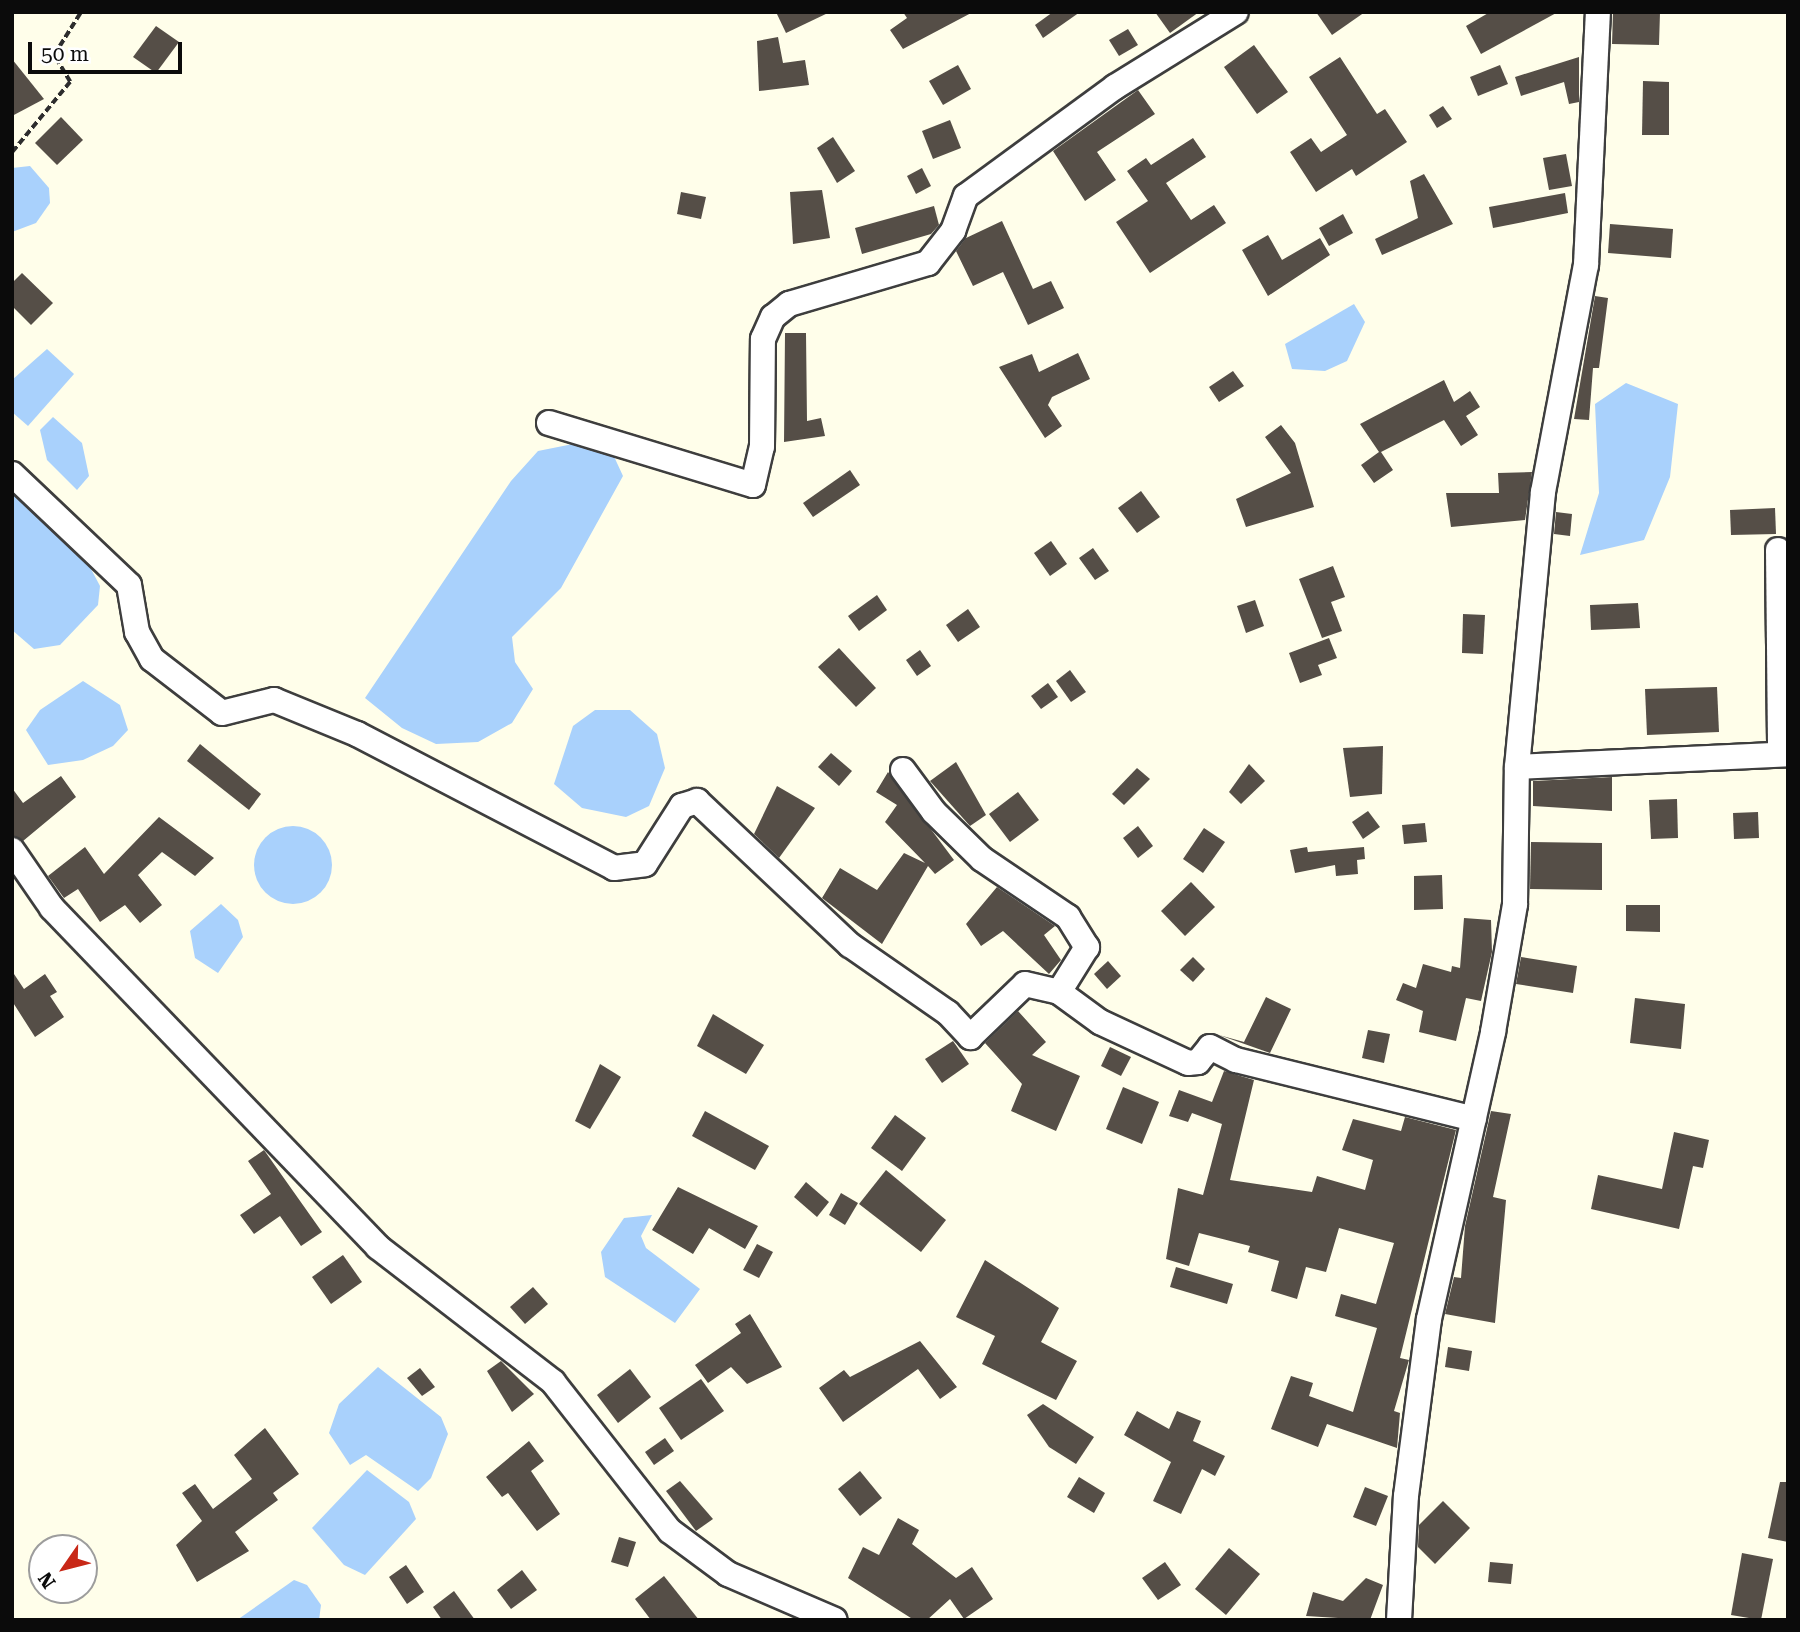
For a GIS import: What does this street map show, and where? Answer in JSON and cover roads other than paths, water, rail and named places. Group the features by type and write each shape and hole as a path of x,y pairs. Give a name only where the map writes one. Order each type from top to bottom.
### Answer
{"street":[{"path":"549,423 753,485 762,447 763,339 773,317 789,304 928,263 953,232 966,196 1115,87 1236,12"},
{"path":"1399,1620 1406,1496 1430,1319 1474,1119 1515,904 1517,767 1543,492 1586,265 1598,12"},
{"path":"12,474 129,585 137,632 152,659 222,713 274,700 357,734 614,868 645,864 682,806 697,801 850,945 948,1013 970,1037 1025,984 1059,992 1100,1022 1188,1063 1198,1062 1210,1047 1236,1059 1474,1119"},
{"path":"1517,767 1784,754 1778,550"},
{"path":"903,770 934,812 982,859 1069,917 1087,947 1059,992"},
{"path":"12,850 52,908 378,1247 553,1382 670,1531 727,1574 835,1620"}],"water":[{"path":"30,166 49,188 50,203 36,223 12,232 12,168"},
{"path":"1354,304 1365,322 1347,361 1325,371 1292,369 1285,344"},
{"path":"47,349 74,374 28,426 12,412 12,380"},
{"path":"1626,383 1678,404 1670,477 1644,540 1580,555 1599,493 1595,404"},
{"path":"53,417 82,443 89,476 77,490 47,460 40,430"},
{"path":"573,444 611,450 623,476 561,588 512,637 515,662 533,689 512,723 478,742 436,744 402,728 365,698 511,481 538,451"},
{"path":"12,492 82,552 100,586 98,605 60,645 34,649 12,630"},
{"path":"83,681 120,705 128,730 113,746 83,760 48,765 26,730 40,710"},
{"path":"595,710 630,710 657,734 665,768 649,806 626,817 582,808 554,784 573,726"},
{"path":"293,826 308,829 321,837 329,850 332,865 329,880 321,893 308,901 293,904 278,901 265,893 257,880 254,865 257,850 265,837 278,829"},
{"path":"221,904 238,920 243,937 218,973 195,958 190,931"},
{"path":"652,1215 641,1236 646,1248 700,1289 675,1323 605,1277 601,1252 624,1218"},
{"path":"378,1367 441,1417 448,1434 431,1478 418,1491 366,1455 350,1465 329,1433 339,1404"},
{"path":"367,1470 409,1502 416,1519 365,1575 344,1565 312,1528"},
{"path":"294,1580 307,1585 321,1605 319,1620 237,1620"}]}
